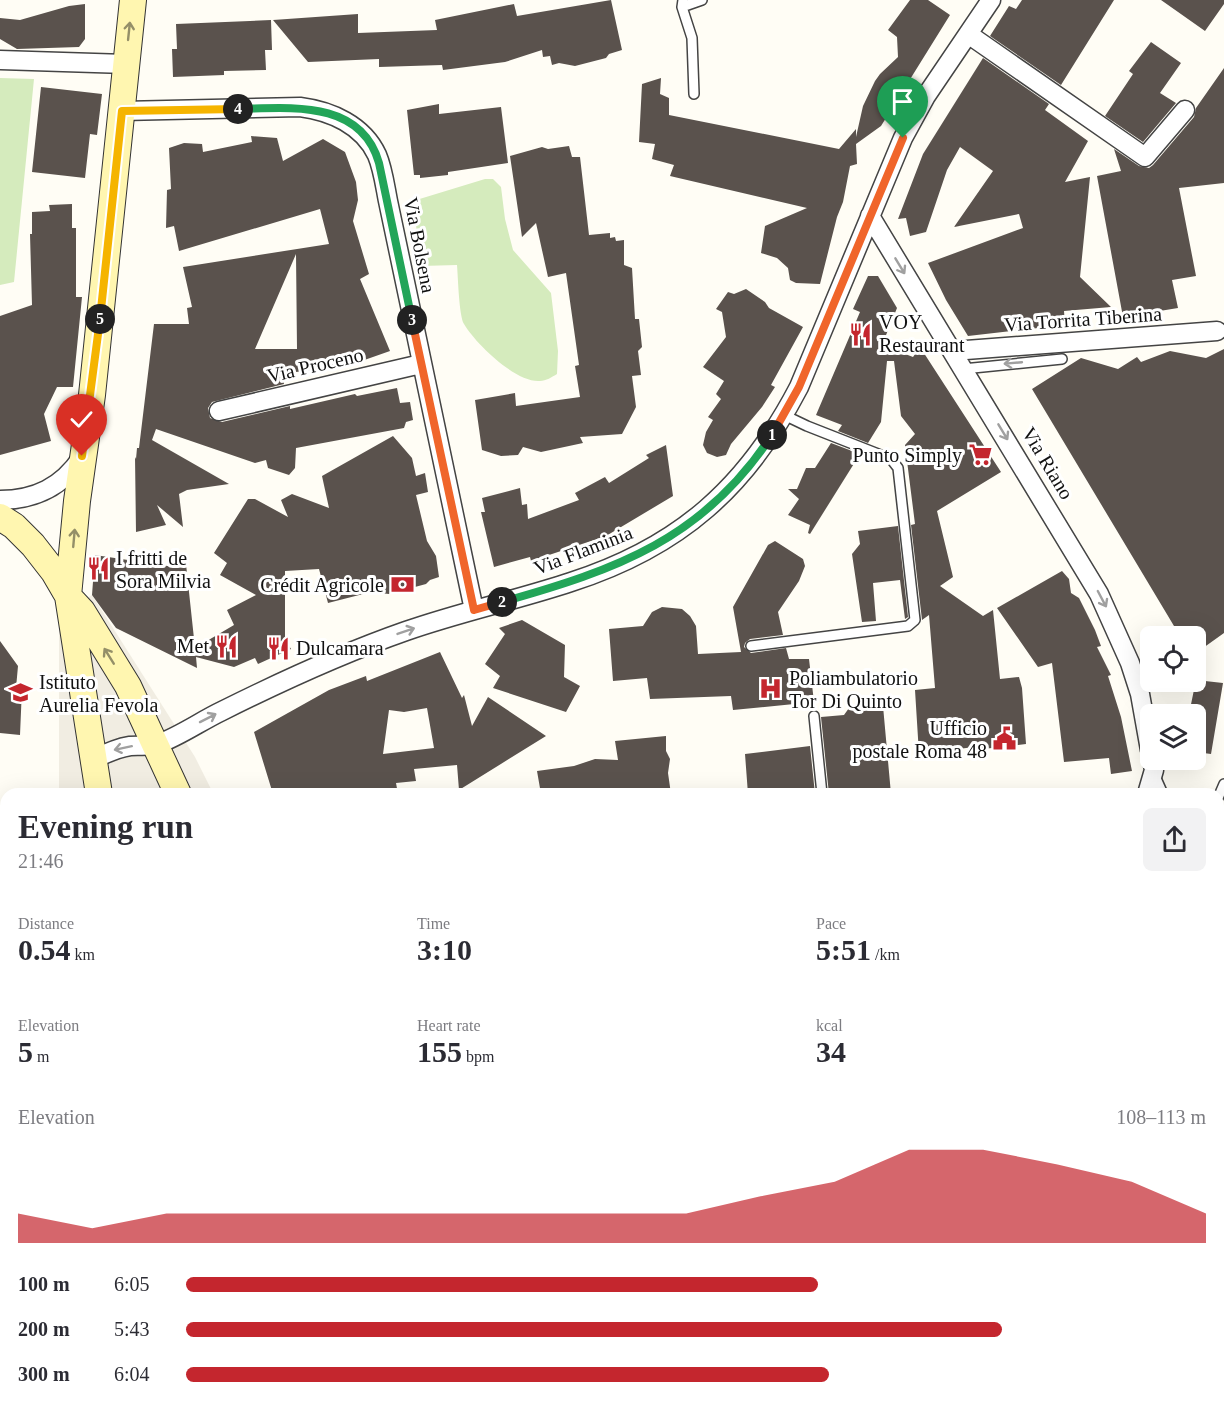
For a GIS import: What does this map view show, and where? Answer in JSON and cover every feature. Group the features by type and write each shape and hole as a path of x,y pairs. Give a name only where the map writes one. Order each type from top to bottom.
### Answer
{"street":[{"path":"98,788 68,596 82,456 92,395 133,0 145,0"},
{"name":"Via Flaminia","path":"92,760 118,749 156,744 253,696 351,652 474,610 572,582 633,558 656,545 710,507 732,486 761,450 784,415 799,387 911,121 991,0"},
{"path":"968,34 1145,157 1185,110"},
{"path":"0,60 126,64"},
{"name":"Via Bolsena","path":"122,111 300,107 336,116 359,131 373,149 379,163 474,610"},
{"name":"Via Riano","path":"870,216 1063,532 1111,617 1130,663 1142,704"},
{"name":"Via Torrita Tiberina","path":"953,351 1217,330"},
{"name":"Via Proceno","path":"219,411 421,364"},
{"path":"0,500 22,499 42,493 65,477 82,456"},
{"path":"0,517 14,526 33,545 54,572 68,596 82,611 128,687 175,788"},
{"path":"1148,788 1152,770"}],"lane":[{"path":"694,94 692,38 682,4 702,0"},
{"path":"963,369 1062,359"},
{"path":"751,646 908,626 915,620 898,468 891,459 784,415"},
{"path":"814,716 821,788"},
{"path":"1155,770 1161,788"}],"green space":[{"path":"0,78 34,79 14,282 0,285"},
{"path":"485,179 493,179 501,187 505,219 513,250 551,293 558,351 557,374 549,379 530,380 520,376 498,361 478,342 462,320 457,265 421,266 413,201"}],"shaded area":[{"path":"92,595 195,757 210,788 59,788 59,617"}],"building":[{"path":"611,0 622,50 609,54 606,58 575,66 559,63 552,65 550,56 543,57 542,50 505,62 443,70 442,65 379,67 379,59 308,62 273,20 358,14 358,33 437,30 435,20 514,4 517,16"},
{"path":"910,0 928,0 950,15 881,126 856,144 857,164 850,166 843,202 820,284 796,283 790,280 788,268 777,258 761,253 765,226 807,208 670,176 674,165 652,159 655,144 639,142 642,84 661,78 660,94 669,98 669,115 839,149 856,129 856,137 863,106 875,81 898,57 897,37 888,30"},
{"path":"1022,0 1114,0 1061,85 990,36 1009,6 1016,9"},
{"path":"1161,0 1224,0 1224,4 1205,31"},
{"path":"85,4 85,39 79,47 17,49 0,39 0,18 20,20 69,6"},
{"path":"271,20 272,50 265,50 266,70 224,71 224,75 173,77 172,49 177,49 176,24"},
{"path":"1151,42 1181,63 1160,93 1176,103 1143,142 1105,116 1133,74 1129,71"},
{"path":"983,58 1049,104 1045,110 1088,141 1065,182 1090,177 1080,277 1111,307 1064,311 1065,325 968,336 946,300 928,263 1023,228 1019,214 954,227 993,171 960,147 947,170 926,232 910,236 906,218 898,219 923,154"},
{"path":"1224,68 1224,183 1179,188 1196,276 1172,280 1178,308 1123,317 1097,176 1121,171 1114,149 1139,166 1149,168 1153,165 1194,117 1196,108"},
{"path":"41,87 102,94 97,135 90,134 85,178 32,172"},
{"path":"439,104 439,114 501,107 508,163 448,172 448,175 420,178 420,175 414,175 407,110"},
{"path":"251,136 277,138 283,161 323,139 345,152 356,182 358,200 353,221 369,274 360,279 390,351 353,364 282,374 284,384 212,402 208,408 210,418 222,422 290,406 290,409 355,394 357,396 397,388 400,403 410,402 413,420 406,422 404,428 296,448 295,468 289,475 268,468 266,460 255,463 156,429 152,440 229,484 187,490 179,494 183,527 157,505 166,525 136,532 135,457 136,459 137,448 139,448 154,324 189,324 187,308 192,307 183,267 329,244 320,209 179,251 174,226 166,228 167,190 171,189 169,148 184,143 202,144 203,152 252,142","holes":["296,254 297,349 255,349"]},
{"path":"569,146 572,157 580,157 589,235 610,233 610,238 615,237 616,241 624,240 624,265 632,268 635,319 639,319 642,347 638,351 641,375 632,376 636,407 622,434 580,437 583,443 541,452 523,447 518,455 501,456 482,450 475,400 515,393 516,406 580,397 575,366 579,365 566,273 548,277 536,223 522,237 510,156 542,147 548,149"},
{"path":"72,204 72,228 76,228 76,297 82,297 73,387 57,387 44,414 51,441 0,455 0,316 32,305 30,234 32,234 32,212 50,211 49,205"},
{"path":"868,276 878,276 897,308 882,345 913,357 920,347 1001,472 937,511 953,577 940,586 983,616 993,610 1000,679 1019,677 1022,688 1026,744 983,749 982,746 919,754 915,690 935,688 929,615 922,620 911,525 915,524 905,445 915,434 901,416 894,361 887,361 881,422 868,443 838,431 842,425 816,415 860,312 853,309"},
{"path":"746,289 765,302 769,308 803,327 771,385 775,387 762,407 731,444 726,455 717,457 707,453 703,445 706,432 713,420 708,417 721,399 716,394 724,381 703,367 726,337 722,312 716,309 728,292 734,294"},
{"path":"1224,349 1224,633 1206,646 1206,626 1174,626 1032,389 1081,358 1118,369 1137,357 1141,362 1170,351 1206,358"},
{"path":"393,436 412,458 416,476 425,473 428,492 416,495 427,541 436,556 439,577 426,584 389,594 371,592 328,603 319,569 285,571 285,639 291,649 258,664 255,658 234,667 196,657 197,668 116,628 92,595 95,555 174,567 186,564 195,648 234,625 227,610 256,595 220,575 227,563 214,553 248,499 255,499 288,517 281,500 292,494 329,508 322,476"},
{"path":"831,443 860,454 810,534 808,533 810,525 788,515 799,499 788,489 797,489 806,468 815,468"},
{"path":"666,445 673,496 606,536 531,561 530,557 494,567 481,512 485,512 482,498 520,488 522,505 527,504 528,519 579,500 575,493 605,477 609,483 649,458 646,455"},
{"path":"898,526 908,617 905,619 900,580 873,583 876,621 862,622 852,554 860,544 858,531"},
{"path":"775,541 803,559 805,566 799,581 778,612 783,635 750,639 744,647 751,653 786,648 789,659 809,659 814,702 733,710 731,696 650,699 647,678 613,681 609,629 643,626 652,612 662,607 682,609 690,616 696,626 698,654 741,652 733,607 768,545"},
{"path":"1062,571 1069,579 1071,593 1079,598 1101,646 1097,647 1111,675 1108,676 1121,717 1132,771 1111,774 1109,758 1064,762 1052,663 1038,667 997,608"},
{"path":"522,620 565,645 564,677 580,686 566,712 493,688 500,676 485,664 505,634 499,628"},
{"path":"0,641 18,666 16,688 22,688 20,735 0,733"},
{"path":"440,652 462,698 464,695 472,726 488,697 546,736 462,788 459,788 457,765 414,769 416,781 396,783 397,788 271,788 254,732 329,690 366,676 367,681","holes":["427,708 434,748 383,754 389,710 404,712"]},
{"path":"1206,681 1223,683 1211,754 1206,753 1206,704 1191,704 1194,692 1206,692"},
{"path":"883,706 890,788 828,788 821,717 844,715 849,708"},
{"path":"666,736 666,751 670,759 668,773 670,788 540,788 537,771 574,766 595,759 618,760 615,741"},
{"path":"810,746 814,788 748,788 745,754"}],"place":[{"name":"VOY Restaurant","path":"861,334"},
{"name":"Punto Simply","path":"980,455"},
{"name":"I fritti de Sora Milvia","path":"98,569"},
{"name":"Crédit Agricole","path":"402,585"},
{"name":"Met","path":"227,646"},
{"name":"Dulcamara","path":"278,648"},
{"name":"Poliambulatorio Tor Di Quinto","path":"771,689"},
{"name":"Istituto Aurelia Fevola","path":"21,693"},
{"name":"Ufficio postale Roma 48","path":"1005,739"}],"route":[{"path":"82,456 92,395 122,111 300,107 336,116 348,122 367,140 377,156 388,201 474,610 572,582 633,558 697,517 732,486 768,441 799,387 903,138"}]}
